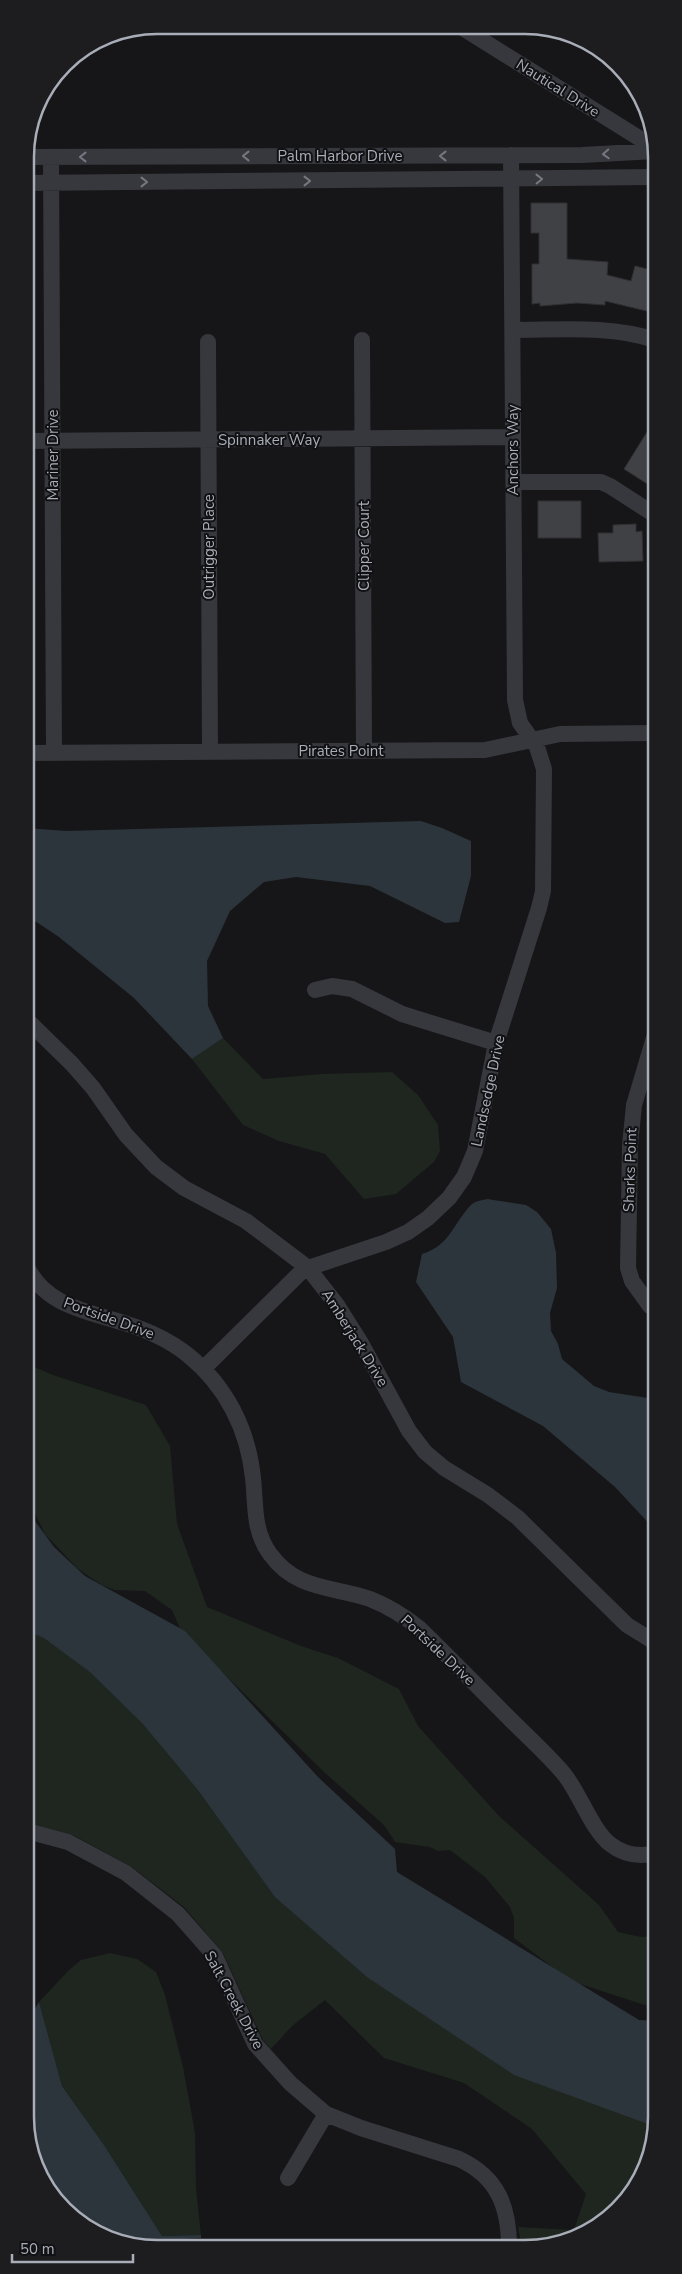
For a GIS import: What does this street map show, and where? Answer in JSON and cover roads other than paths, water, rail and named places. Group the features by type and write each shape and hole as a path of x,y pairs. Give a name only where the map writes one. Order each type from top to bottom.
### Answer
{"street":[{"name":"Nautical Drive","path":"472,34 648,146"},
{"name":"Palm Harbor Drive","path":"34,157 511,155 648,150"},
{"name":"Anchors Way","path":"511,155 516,710 520,722 532,740"},
{"name":"Mariner Drive","path":"51,157 54,752"},
{"path":"34,183 511,180 648,177"},
{"path":"513,330 611,330 648,338"},
{"name":"Clipper Court","path":"362,340 364,751"},
{"name":"Outrigger Place","path":"208,342 210,752"},
{"name":"Spinnaker Way","path":"34,441 513,437"},
{"path":"514,482 601,482 648,511"},
{"name":"Pirates Point","path":"34,752 485,750 560,734 648,733"},
{"name":"Landsedge Drive","path":"203,1369 308,1268 398,1238 428,1218 449,1198 464,1177 475,1151 496,1043 543,891 545,783 540,755 532,740"},
{"path":"314,990 332,986 352,989 402,1014 496,1043"},
{"name":"Amberjack Drive","path":"34,1027 72,1064 93,1088 126,1135 156,1167 184,1188 246,1221 308,1268 338,1304 410,1431 425,1452 444,1468 488,1495 517,1517 627,1625 648,1638"},
{"name":"Sharks Point","path":"648,1058 634,1105 630,1154 628,1268 632,1281 648,1303"},
{"name":"Portside Drive","path":"34,1277 41,1287 58,1300 77,1310 125,1323 155,1335 178,1347 203,1369 226,1397 240,1422 251,1464 255,1518 260,1536 270,1554 283,1569 297,1579 312,1586 372,1600 406,1617 557,1766 573,1786 601,1835 608,1843 618,1850 631,1854 648,1855"},
{"name":"Salt Creek Drive","path":"34,1833 68,1842 126,1873 178,1914 215,1956 255,2044 290,2082 326,2114 470,2164 485,2176 503,2202 509,2223 509,2240"},
{"path":"288,2178 326,2114"}]}
